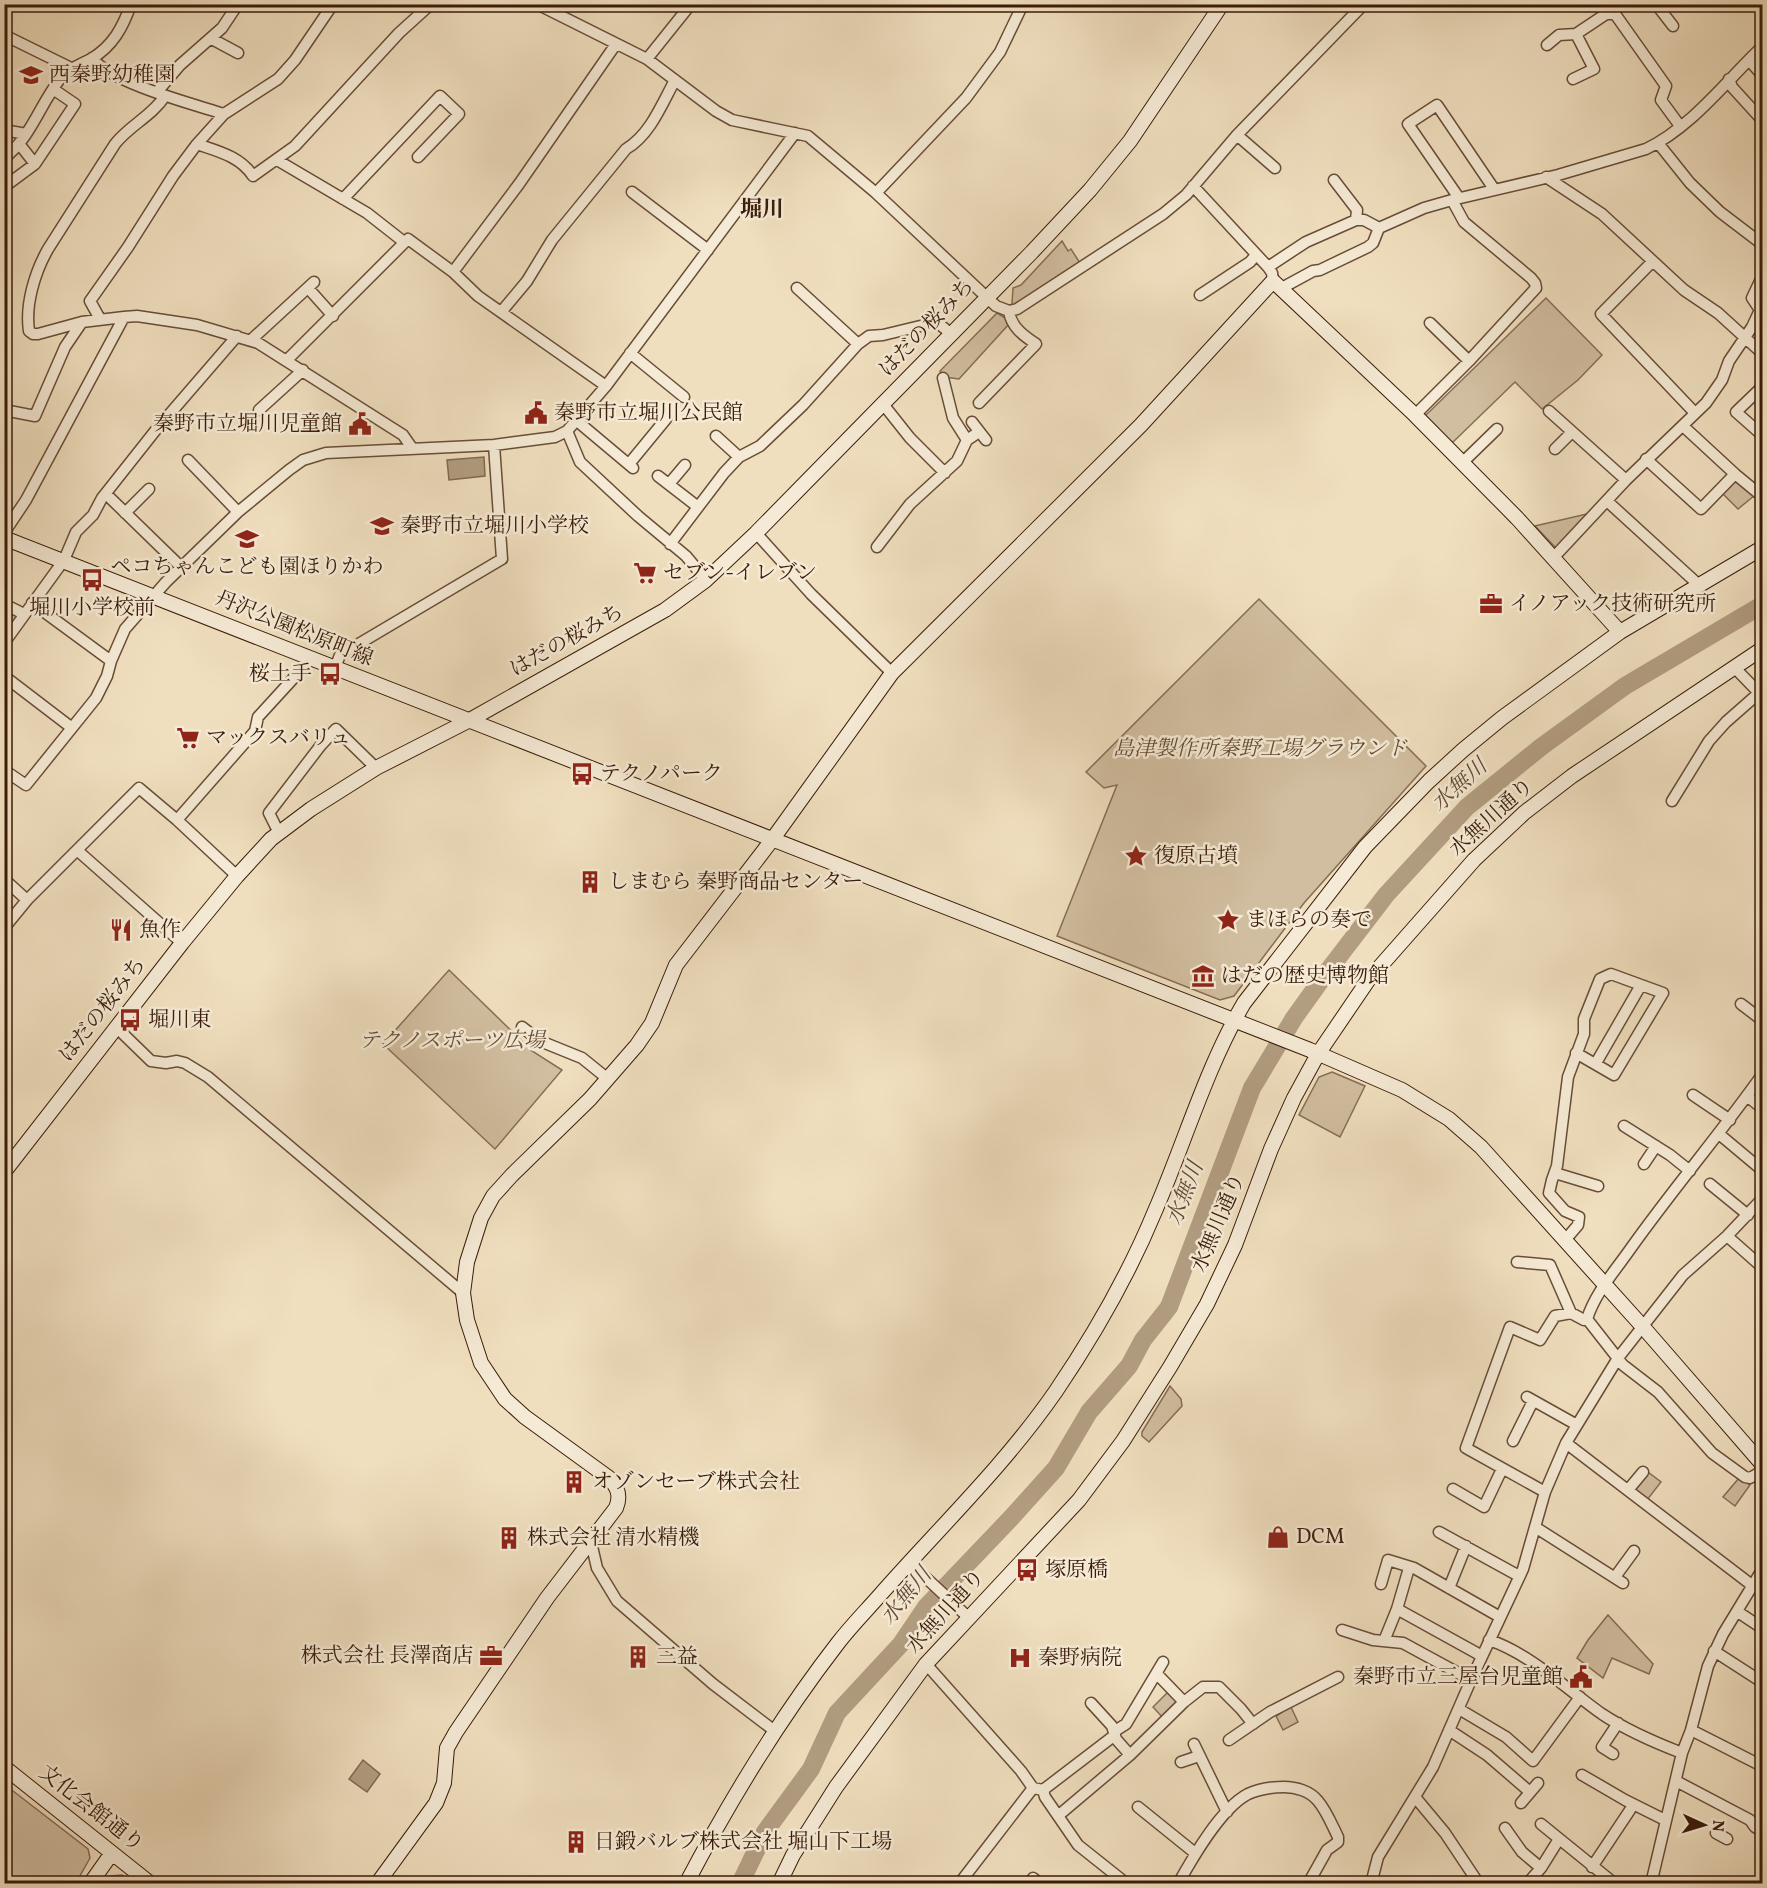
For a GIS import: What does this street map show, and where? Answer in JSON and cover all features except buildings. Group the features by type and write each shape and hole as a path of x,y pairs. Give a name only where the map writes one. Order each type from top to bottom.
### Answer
{"street":[{"path":"4,158 20,145 54,89 71,68 92,58 111,43 122,28 131,4"},
{"path":"237,4 212,39 180,65 161,94 160,103 138,124 124,133 115,144 41,261 33,286 29,331 38,334 82,322 137,316 177,321 251,340 287,360 403,435 412,448"},
{"path":"100,319 90,301 173,176 224,114 279,80 333,4"},
{"path":"197,144 230,155 253,176 277,160 310,131 399,33 431,4"},
{"path":"537,4 647,59 716,111 732,120 808,136 876,193 996,306 1009,311 1017,309 1163,214 1193,186 1237,135 1364,4"},
{"path":"647,59 691,4"},
{"path":"876,193 966,98 1000,52 1023,4"},
{"name":"はだの桜みち","path":"4,1172 182,943 237,876 279,833 311,809 376,768 468,721 665,610 706,580 756,533 1063,220 1123,149 1222,4"},
{"path":"1656,4 1672,26"},
{"path":"1547,45 1559,35 1576,34 1617,9 1666,86 1661,100 1680,126"},
{"path":"1573,79 1594,69 1576,34"},
{"path":"4,35 71,68"},
{"path":"212,39 238,53"},
{"path":"453,272 519,184 616,44"},
{"path":"376,1884 436,1803 444,1783 447,1748 456,1732 547,1598 616,1508 619,1497 618,1490 609,1478 525,1417 505,1399 481,1363 467,1320 464,1293 472,1240 494,1196 608,1079 637,1045 652,1023 676,965 772,840 892,673 1277,285 1320,270 1368,247 1373,243 1379,228 1424,208 1627,155 1658,144 1701,110 1762,47"},
{"path":"92,58 97,64 137,86 224,114"},
{"path":"1749,60 1762,75"},
{"path":"1729,79 1732,87 1762,120"},
{"path":"502,311 527,281 552,240 574,211 626,150 642,137 675,80"},
{"path":"4,187 36,164 75,105 54,89"},
{"path":"343,199 440,96 459,114 418,157"},
{"path":"1415,415 1469,361 1536,288 1531,278 1464,222 1456,199 1408,124 1437,105 1494,189"},
{"path":"4,130 26,134"},
{"path":"4,770 26,785 102,687 125,629 180,566 238,512 289,470 312,456 326,453 494,445 555,437 567,431 606,386 795,133"},
{"path":"1237,135 1275,168"},
{"path":"1658,144 1690,183 1720,213 1762,244"},
{"path":"20,145 36,164"},
{"path":"277,160 367,213 404,242"},
{"path":"1546,177 1602,214 1684,290 1718,313 1762,353"},
{"path":"1334,180 1357,210 1356,220"},
{"path":"1193,186 1268,267 1277,285 1415,415 1554,557 1620,633"},
{"path":"632,192 708,250"},
{"path":"1268,267 1306,242 1356,220 1364,220 1379,228"},
{"path":"287,360 408,239 453,272 478,296 606,386"},
{"path":"1200,295 1251,262 1256,255"},
{"path":"1652,262 1601,314 1695,412"},
{"path":"1554,557 1646,459 1706,402 1722,380 1729,361 1760,310 1752,298 1762,277"},
{"path":"251,340 311,285 333,316"},
{"path":"797,288 858,344"},
{"path":"979,402 1036,344 1025,337 1011,321 1009,311"},
{"path":"4,533 26,500 124,317"},
{"path":"4,411 35,416 65,347 82,322"},
{"path":"670,544 724,473 740,457 760,446 803,405 858,344 869,336 883,335 938,322 951,334"},
{"path":"1430,323 1469,361"},
{"path":"4,643 64,561 76,532 93,515 106,494 155,431 237,336"},
{"path":"630,353 684,397"},
{"path":"259,410 303,370"},
{"path":"943,378 953,418 967,440"},
{"path":"1762,387 1736,412 1762,435"},
{"path":"883,404 910,438 945,473"},
{"path":"1548,411 1564,419 1572,432 1626,480"},
{"path":"577,421 631,466 654,427 666,419"},
{"path":"1683,426 1734,474 1758,493"},
{"path":"877,547 910,504 957,461 975,427 986,441"},
{"path":"1462,463 1497,429"},
{"path":"567,431 580,462 686,556 706,580"},
{"path":"1555,449 1572,432"},
{"path":"716,436 740,457"},
{"path":"335,668 340,655 502,559 494,445"},
{"path":"1646,459 1701,509 1734,474"},
{"path":"188,460 238,512"},
{"path":"669,484 685,465"},
{"path":"658,476 698,507"},
{"path":"125,513 149,489"},
{"path":"106,494 180,566"},
{"path":"1607,501 1700,586"},
{"path":"756,533 811,594 892,673"},
{"name":"丹沢公園松原町線","path":"4,538 1314,1052 1402,1090 1449,1119 1481,1147 1566,1239 1762,1464"},
{"path":"686,1884 714,1829 750,1769 839,1642 913,1567 1055,1393 1096,1328 1155,1214 1220,1048 1233,1021 1244,1003 1365,847 1413,797 1463,750 1502,718 1620,633 1762,548"},
{"path":"32,603 111,661"},
{"path":"4,604 24,614"},
{"name":"水無川通り","path":"779,1884 793,1855 836,1786 964,1613 1078,1500 1123,1441 1170,1368 1207,1304 1226,1265 1271,1149 1314,1052 1369,979 1474,860 1524,813 1572,776 1762,649"},
{"path":"177,820 255,731 258,717 310,659"},
{"path":"1672,801 1709,741 1726,722 1761,695 1734,667"},
{"path":"4,676 72,728"},
{"path":"279,833 269,813 336,729 376,768"},
{"path":"4,928 27,900 139,788 237,876"},
{"path":"78,851 182,943"},
{"path":"4,879 27,900"},
{"path":"1566,1239 1580,1221 1576,1214 1565,1211 1550,1193 1555,1173 1568,1077 1576,1053 1584,1034 1584,1019 1600,979 1611,974 1619,979 1630,980 1663,993 1614,1075 1576,1053"},
{"path":"1596,1063 1641,985"},
{"path":"1741,1004 1762,1020"},
{"path":"522,1027 540,1041 582,1058 608,1079"},
{"path":"116,1028 152,1061 185,1063 208,1077 464,1293"},
{"path":"1587,1319 1590,1309 1605,1284 1762,1075"},
{"path":"1693,1095 1730,1120"},
{"path":"1747,1096 1762,1108"},
{"path":"1624,1126 1690,1171"},
{"path":"1719,1134 1762,1170"},
{"path":"1644,1164 1656,1146"},
{"path":"1555,1173 1598,1186"},
{"path":"1710,1184 1748,1215"},
{"path":"1371,1884 1378,1857 1433,1767 1520,1576 1545,1492 1566,1443 1618,1358 1683,1275 1727,1236 1762,1199"},
{"path":"1727,1236 1762,1267"},
{"path":"1516,1262 1550,1264 1571,1313"},
{"path":"1545,1492 1466,1448 1510,1327 1540,1340 1555,1316 1571,1313 1587,1319 1623,1365 1658,1392 1712,1453 1745,1477 1750,1478 1762,1471"},
{"path":"1514,1434 1530,1399 1577,1425"},
{"path":"1566,1443 1753,1586"},
{"path":"1453,1489 1484,1507 1502,1469"},
{"path":"1628,1490 1643,1472"},
{"path":"1535,1527 1585,1553 1619,1580 1634,1551"},
{"path":"1439,1532 1520,1576"},
{"path":"591,1542 603,1580 617,1601 713,1684 776,1732"},
{"path":"1449,1588 1466,1546"},
{"path":"1381,1584 1389,1556 1500,1617"},
{"path":"913,1567 964,1613"},
{"path":"1384,1641 1397,1609 1409,1568"},
{"path":"1651,1884 1682,1753 1691,1730 1708,1666 1722,1634 1738,1612 1762,1570"},
{"path":"1397,1609 1482,1656"},
{"path":"1738,1612 1762,1628"},
{"path":"1342,1630 1373,1640 1403,1643 1471,1680"},
{"path":"1489,1640 1510,1649 1618,1723 1682,1753"},
{"path":"1714,1651 1762,1682"},
{"path":"959,1884 1038,1789 1126,1724 1163,1662"},
{"path":"926,1664 1045,1797 1078,1845 1127,1884"},
{"path":"1157,1674 1184,1701"},
{"path":"1229,1740 1270,1712 1338,1677"},
{"path":"1059,1815 1130,1755 1184,1701 1203,1687 1219,1687 1253,1724"},
{"path":"1459,1708 1506,1737 1533,1761 1580,1697"},
{"path":"1091,1703 1130,1755"},
{"path":"1613,1754 1602,1747 1618,1723"},
{"path":"1449,1730 1487,1755 1530,1792"},
{"path":"1691,1730 1762,1766"},
{"path":"1194,1744 1227,1812"},
{"path":"1181,1762 1198,1756"},
{"name":"文化会館通り","path":"4,1767 151,1884"},
{"path":"1582,1775 1665,1820"},
{"path":"1676,1781 1750,1821 1762,1831"},
{"path":"1521,1803 1538,1783"},
{"path":"1178,1884 1205,1838 1234,1804 1258,1790 1293,1787 1308,1793 1317,1800 1338,1837 1338,1842 1327,1851 1308,1884"},
{"path":"1415,1797 1445,1833 1479,1884"},
{"path":"1138,1806 1195,1853"},
{"path":"1592,1867 1630,1810"},
{"path":"1541,1824 1615,1884"},
{"path":"1505,1828 1522,1852 1541,1868"},
{"path":"1716,1833 1727,1839"},
{"path":"1527,1884 1541,1868 1559,1839"},
{"path":"90,1884 112,1853"}],"green space":[{"path":"1062,241 1068,251 1071,249 1080,263 1014,305 1012,304 1013,288 1021,285"},
{"path":"1546,298 1602,355 1578,380 1542,409 1515,382 1452,443 1426,418 1426,415"},
{"path":"997,313 1007,319 1009,324 959,379 944,377 940,371"},
{"path":"1733,480 1738,480 1755,495 1738,509 1722,493"},
{"path":"1591,513 1559,547 1555,547 1535,526"},
{"name":"島津製作所秦野工場グラウンド","path":"1259,599 1426,766 1304,903 1234,996 1220,1000 1057,936 1117,785 1104,788 1086,772"},
{"path":"5,609 16,615 17,619 5,637"},
{"name":"テクノスポーツ広場","path":"449,970 532,1051 562,1070 495,1149 383,1044"},
{"path":"1332,1072 1365,1086 1340,1137 1299,1115 1319,1077"},
{"path":"1170,1386 1181,1399 1182,1406 1149,1442 1142,1436 1142,1432"},
{"path":"1648,1472 1661,1482 1647,1500 1636,1491 1636,1487"},
{"path":"1739,1478 1750,1485 1735,1506 1723,1497"},
{"path":"1608,1615 1653,1664 1649,1674 1612,1658 1603,1678 1577,1658"},
{"path":"1169,1691 1178,1699 1178,1704 1163,1718 1153,1707"},
{"path":"1290,1705 1298,1722 1283,1730 1276,1716"},
{"path":"4,1784 88,1849 90,1858 73,1884 5,1883"},
{"path":"122,1875 132,1883 104,1883 110,1876"}],"shaded area":[{"path":"484,457 485,476 449,480 447,460"},
{"path":"363,1760 380,1774 367,1792 349,1779"}],"waterway":[{"name":"水無川","path":"740,1884 765,1832 811,1769 837,1713 901,1644 926,1607 1056,1468 1089,1412 1129,1366 1143,1340 1169,1307 1252,1088 1294,1018 1386,895 1467,807 1541,747 1625,686 1762,605"}],"place":[{"name":"西秦野幼稚園","path":"31,75"},
{"name":"秦野市立堀川公民館","path":"536,413"},
{"name":"秦野市立堀川児童館","path":"360,424"},
{"name":"秦野市立堀川小学校","path":"382,526"},
{"name":"ペコちゃんこども園ほりかわ","path":"247,539"},
{"name":"セブン-イレブン","path":"645,573"},
{"name":"堀川小学校前","path":"92,580"},
{"name":"イノアック技術研究所","path":"1491,604"},
{"name":"桜土手","path":"330,674"},
{"name":"マックスバリュ","path":"188,738"},
{"name":"テクノパーク","path":"582,774"},
{"name":"復原古墳","path":"1136,856"},
{"name":"しまむら 秦野商品センター","path":"590,882"},
{"name":"まほらの奏で","path":"1228,920"},
{"name":"魚作","path":"121,930"},
{"name":"はだの歴史博物館","path":"1203,976"},
{"name":"堀川東","path":"130,1020"},
{"name":"オゾンセーブ株式会社","path":"574,1482"},
{"name":"DCM","path":"1278,1537"},
{"name":"株式会社 清水精機","path":"509,1538"},
{"name":"塚原橋","path":"1027,1570"},
{"name":"株式会社 長澤商店","path":"491,1656"},
{"name":"三益","path":"638,1657"},
{"name":"秦野病院","path":"1020,1658"},
{"name":"秦野市立三屋台児童館","path":"1581,1677"},
{"name":"日鍛バルブ株式会社 堀山下工場","path":"576,1842"}],"district":[{"name":"堀川","path":"762,210"}]}
